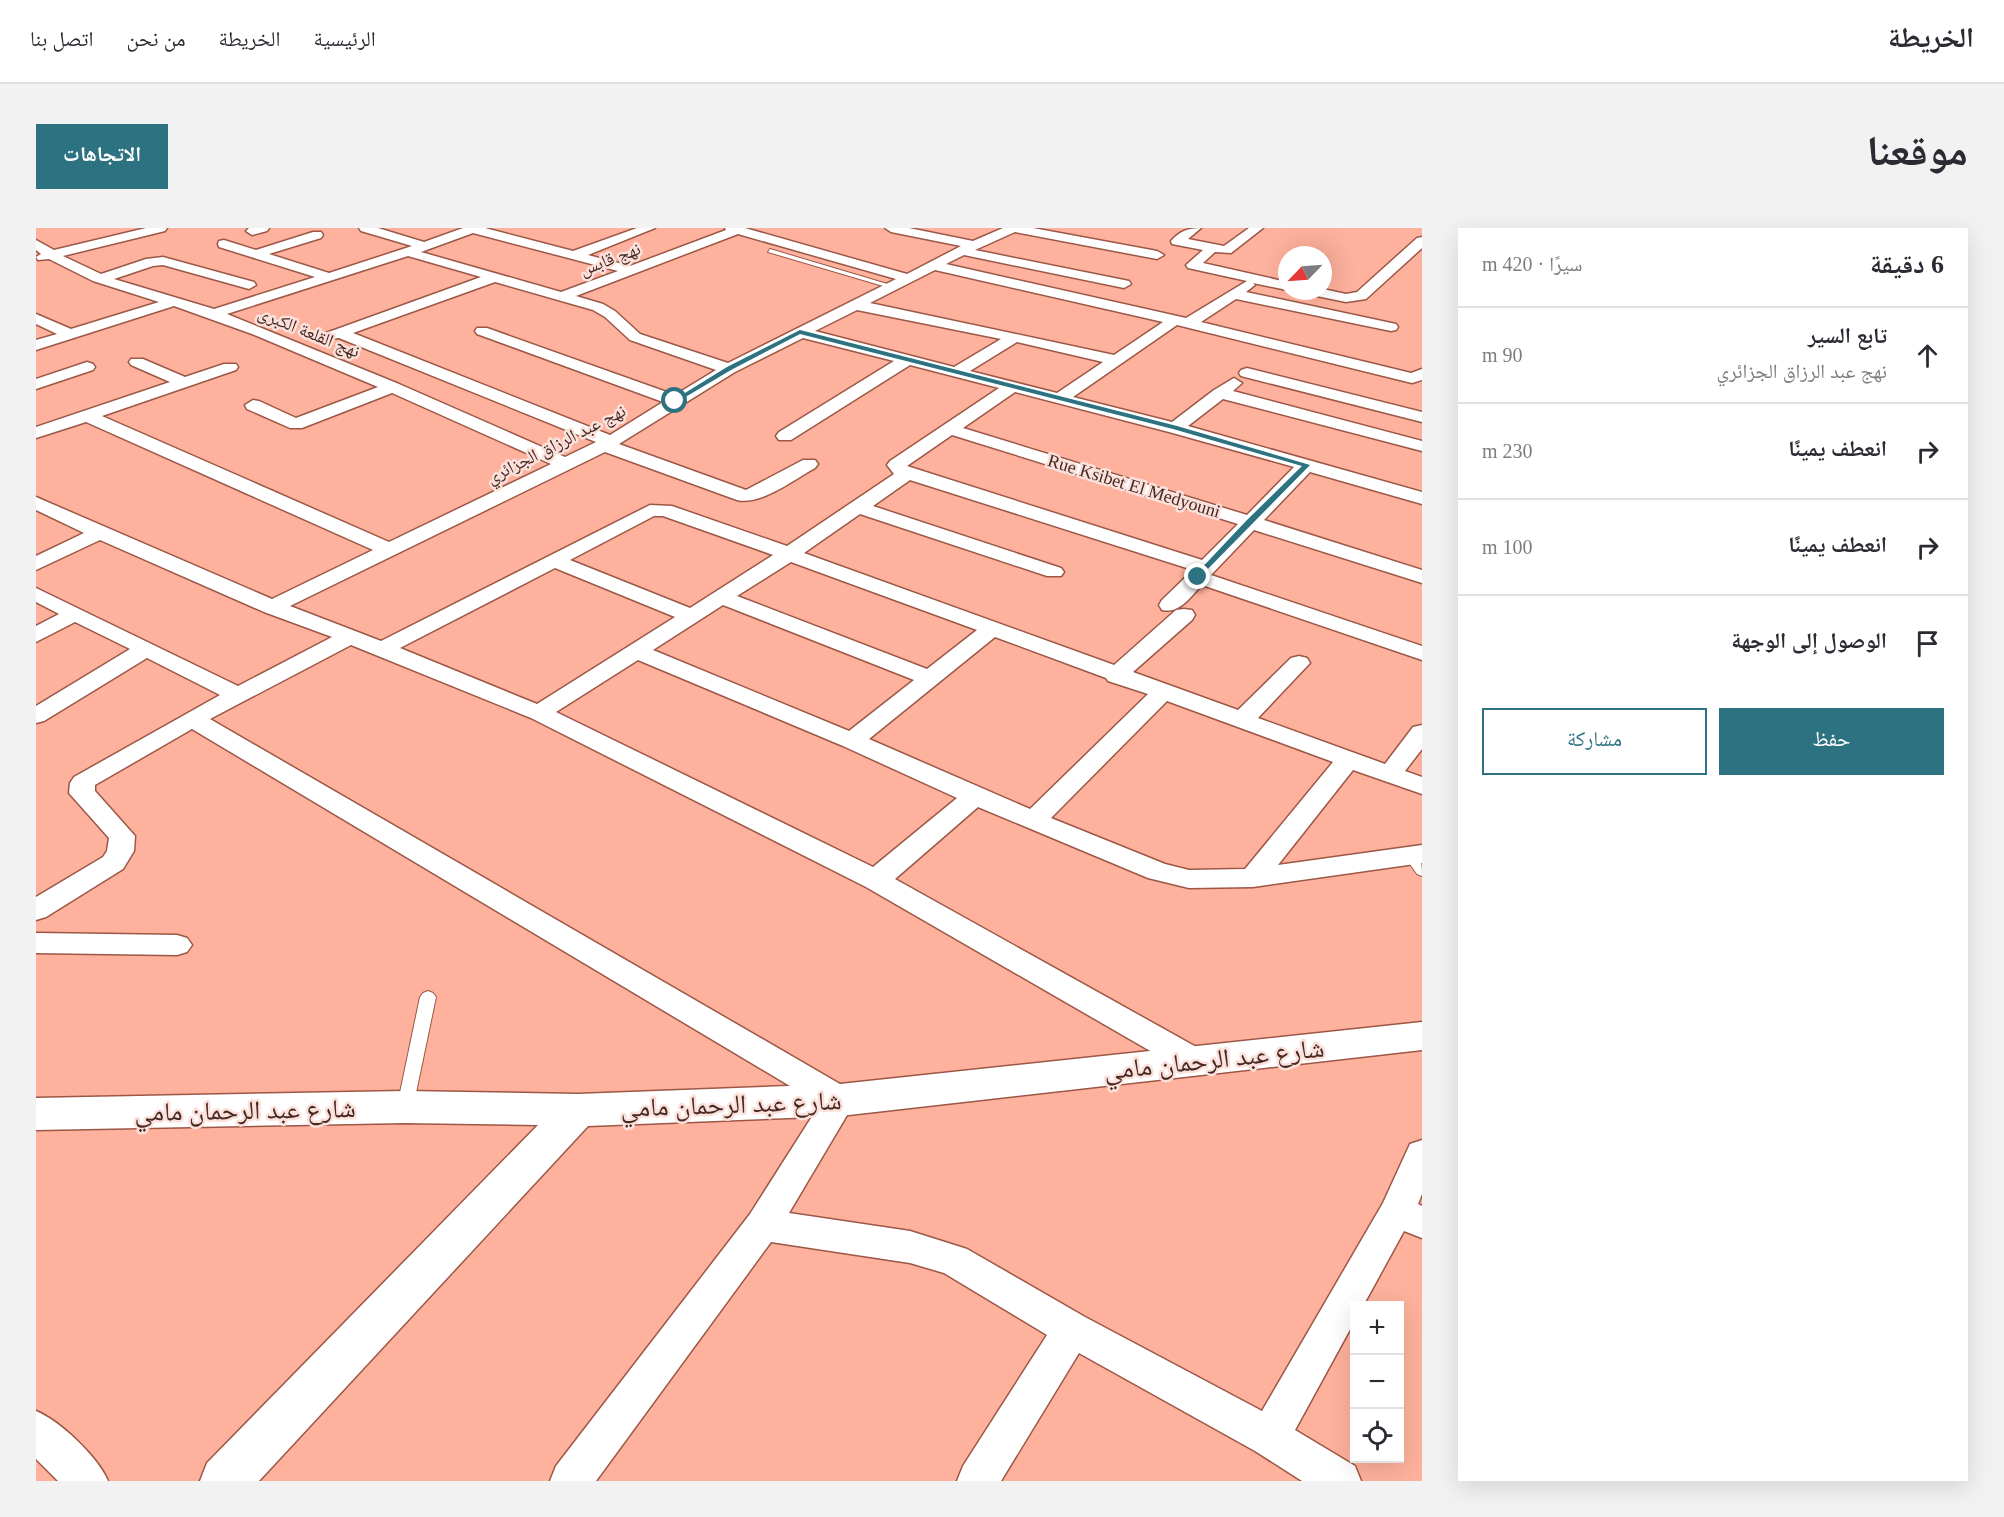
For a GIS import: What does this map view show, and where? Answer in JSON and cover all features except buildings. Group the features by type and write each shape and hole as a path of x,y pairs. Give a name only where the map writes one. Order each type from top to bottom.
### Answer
{"street":[{"path":"43,257 156,228"},
{"path":"365,228 424,246"},
{"path":"214,314 408,252 471,228 631,270"},
{"path":"572,256 649,228"},
{"path":"891,228 1124,284"},
{"path":"1013,228 1156,255"},
{"name":"نهج عبد الرزاق الجزائري","path":"272,607 387,549 607,444 729,369 968,248 1013,228"},
{"path":"1195,228 1177,241 1226,250 1257,228"},
{"name":"نهج قابس","path":"563,296 734,229 910,279"},
{"path":"508,239 528,232"},
{"path":"256,254 317,234"},
{"path":"1332,295 1346,298 1361,296 1422,241"},
{"name":"نهج القلعة الكبرى","path":"36,244 43,257 214,314 393,387 565,464"},
{"path":"224,244 329,277"},
{"path":"1212,248 1193,265 1278,284"},
{"path":"408,252 605,310 635,337 729,369"},
{"path":"413,267 435,260"},
{"path":"102,278 151,262 163,261 249,285"},
{"path":"935,266 1182,322 1412,378 1422,375"},
{"path":"296,348 495,277"},
{"path":"1061,398 1116,360 1256,280"},
{"path":"296,288 327,296"},
{"path":"1233,294 1390,327"},
{"path":"36,345 176,302"},
{"path":"856,305 1116,360"},
{"path":"36,318 70,334"},
{"path":"241,326 262,318"},
{"path":"482,331 675,401"},
{"path":"800,332 1175,428 1422,498"},
{"path":"340,333 607,444 744,496 752,495 809,464"},
{"path":"955,373 1015,337"},
{"path":"1175,428 1282,347"},
{"path":"785,436 907,360"},
{"path":"137,362 183,382"},
{"path":"37,382 87,367"},
{"path":"36,433 230,367"},
{"path":"1247,373 1422,417"},
{"path":"253,405 296,424 393,387"},
{"path":"1012,387 897,465 898,469 1202,572 1422,653"},
{"path":"1220,393 1422,446"},
{"path":"87,416 387,549"},
{"name":"Rue Ksibet El Medyouni","path":"956,424 1255,517 1422,577"},
{"path":"1116,676 1177,610 1202,572 1307,465"},
{"path":"539,713 789,554 908,473"},
{"path":"36,503 272,607 382,648 539,713 876,880 1196,1062"},
{"path":"858,507 1054,572"},
{"path":"382,648 650,511 671,511 993,628 1116,676 1422,786"},
{"name":"Rue Ksibet El Medyouni","path":"1255,517 1422,560"},
{"path":"36,564 100,533"},
{"path":"555,561 690,616"},
{"path":"36,594 238,695"},
{"path":"720,597 929,678"},
{"path":"36,635 74,614"},
{"path":"852,741 993,628"},
{"path":"36,909 114,862 120,855 123,846 122,836 82,793 84,783 192,719 349,637"},
{"path":"36,716 146,649"},
{"path":"638,652 1158,872 1209,880 1253,878 1418,860"},
{"path":"1242,720 1299,663"},
{"path":"1034,820 1163,693"},
{"path":"192,719 840,1100 763,1225 572,1481"},
{"path":"1390,774 1422,732"},
{"path":"1253,878 1348,760"},
{"path":"876,880 975,796"},
{"path":"36,943 177,945"},
{"name":"شارع عبد الرحمان مامي","path":"36,1114 405,1107 578,1110 840,1100 1422,1036"},
{"path":"225,1481 578,1110"},
{"path":"1269,1437 1410,1217 1422,1154"},
{"path":"763,1225 910,1247 954,1260 1072,1329 1269,1437 1340,1481"},
{"path":"978,1481 1072,1329"},
{"path":"36,1431 87,1481"}],"lane":[{"path":"770,250 892,287"},
{"path":"405,1107 428,997"}],"route":[{"path":"675,401 729,369 800,332 1061,398 1307,465 1249,522 1198,577"}]}
